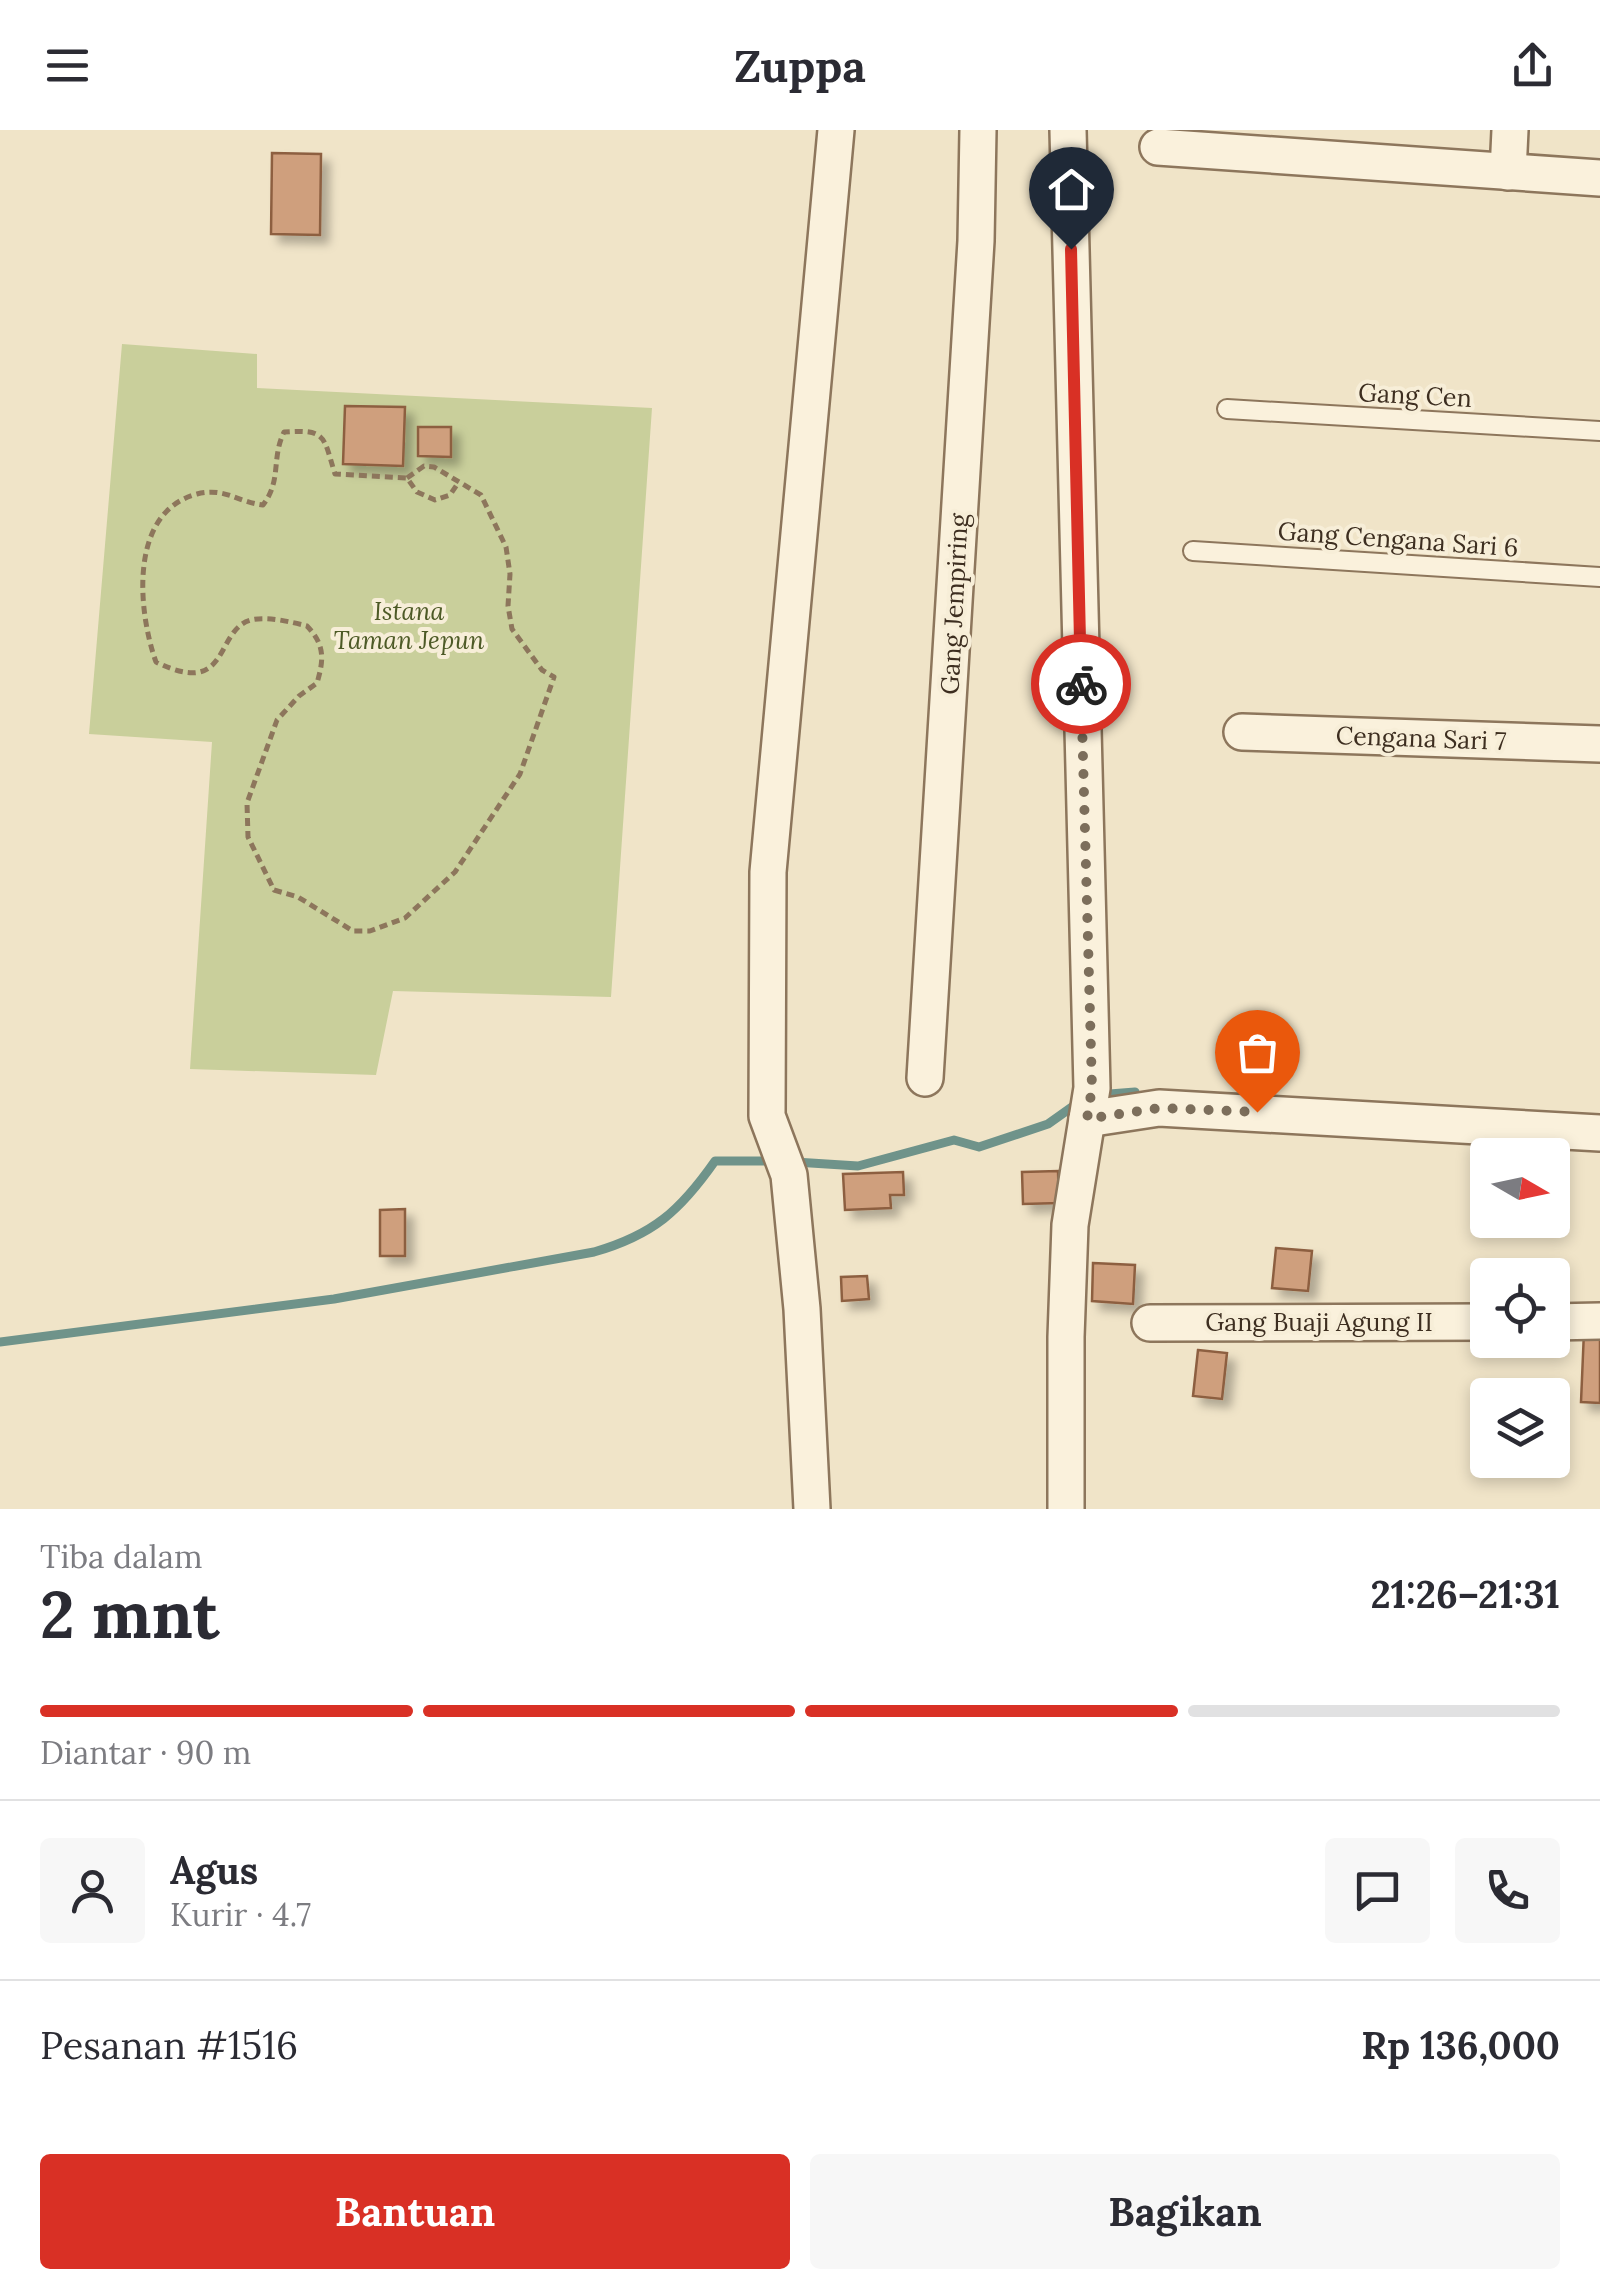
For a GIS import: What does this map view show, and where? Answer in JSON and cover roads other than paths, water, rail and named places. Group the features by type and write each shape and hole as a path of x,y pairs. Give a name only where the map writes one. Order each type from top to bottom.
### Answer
{"street":[{"path":"812,1509 802,1309 786,1164 767,1116 768,872 836,130"},
{"name":"Gang Jempiring","path":"926,1078 976,241 978,130"},
{"path":"1066,1509 1070,1226 1089,1106 1068,130"},
{"path":"1508,172 1510,130"},
{"path":"1158,147 1600,178"},
{"name":"Cengana Sari 7","path":"1242,732 1600,744"},
{"path":"1089,1106 1600,1133"},
{"name":"Gang Buaji Agung II","path":"1150,1323 1470,1322"},
{"path":"1570,1322 1600,1322"}],"lane":[{"name":"Gang Cen","path":"1227,409 1600,431"},
{"name":"Gang Cengana Sari 6","path":"1193,551 1600,576"}],"waterway":[{"path":"1097,1095 1135,1092"},
{"path":"795,1162 858,1166 954,1140 979,1147 1048,1124 1079,1102"},
{"path":"0,1342 334,1299 594,1252 633,1238 664,1219 690,1194 715,1161 774,1161"}],"park label":[{"name":"Istana Taman Jepun","path":"409,626"}]}
